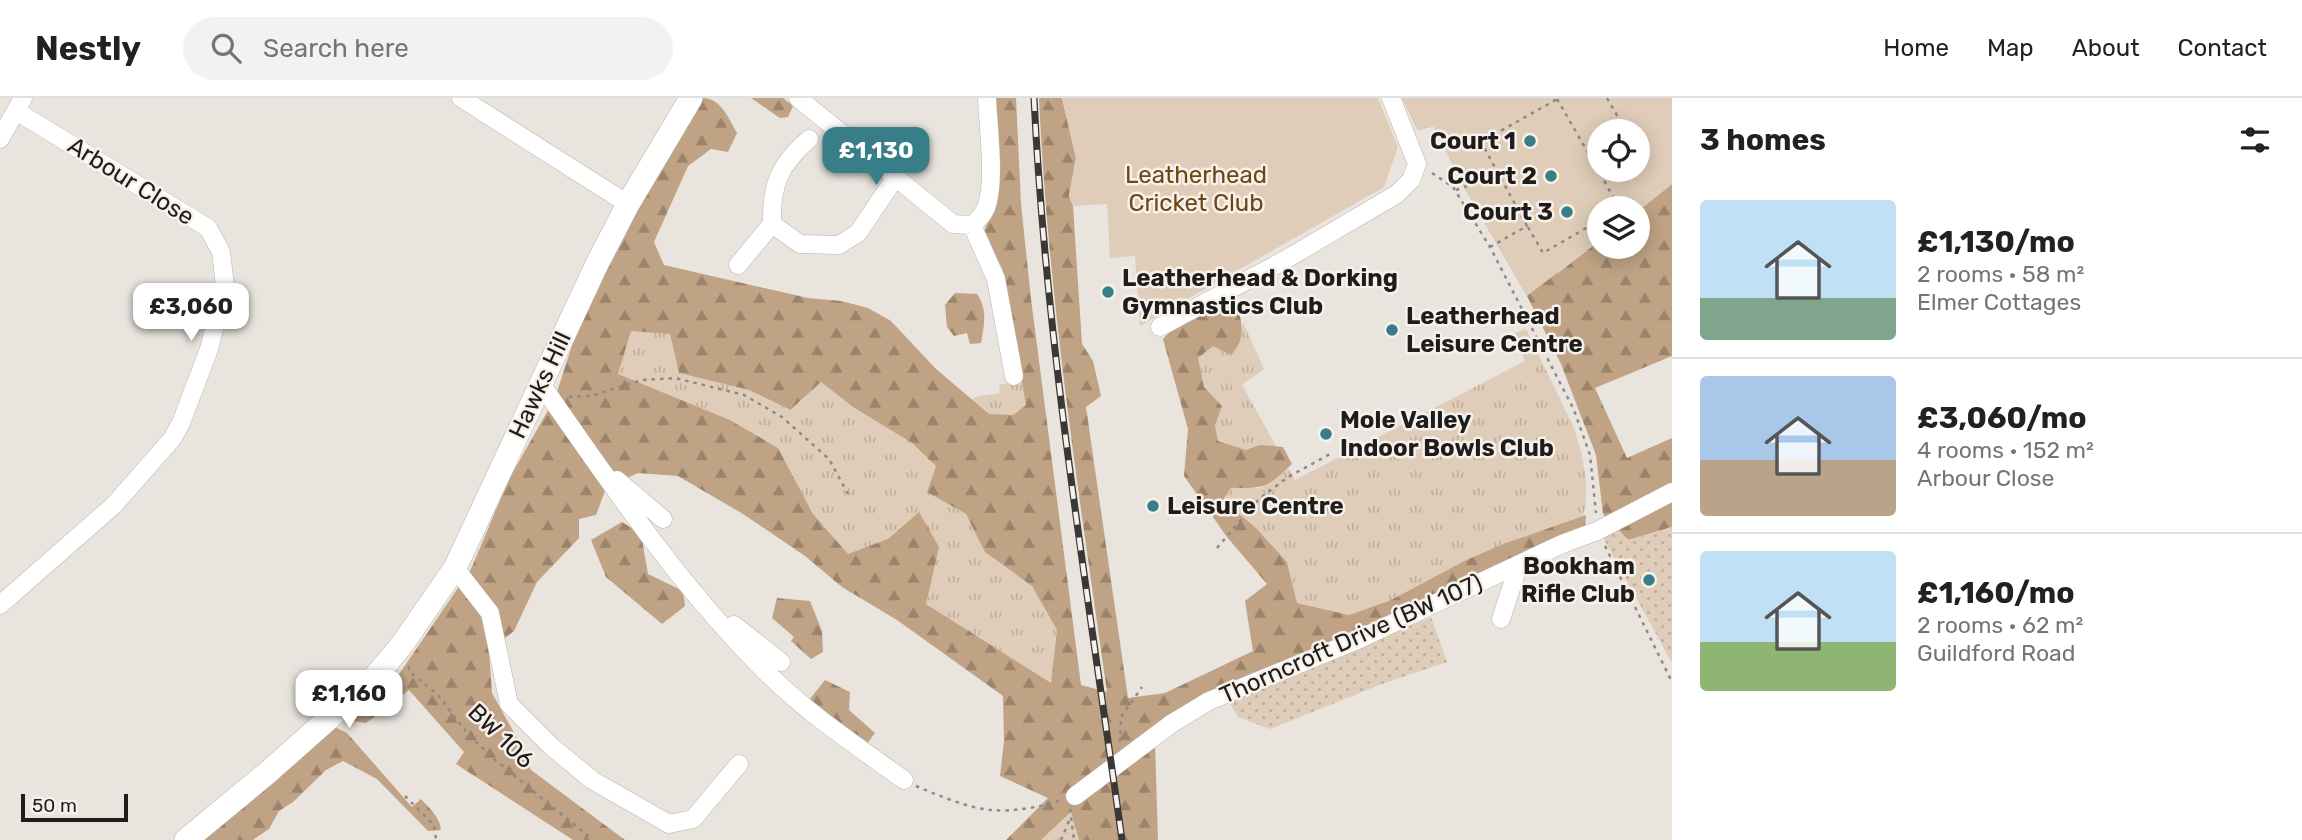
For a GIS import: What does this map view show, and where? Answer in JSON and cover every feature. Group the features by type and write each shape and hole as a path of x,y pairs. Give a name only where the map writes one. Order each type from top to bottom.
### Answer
{"main road":[{"name":"Hawks Hill","path":"186,840 266,774 372,680 401,646 455,568 596,266 628,204 691,98"}],"street":[{"path":"461,98 628,204"},
{"path":"798,98 953,224 972,225 981,217 987,205 990,172 987,98"},
{"path":"1160,327 1283,261 1397,194 1411,180 1417,164 1391,98"},
{"path":"0,139 20,104"},
{"name":"Arbour Close","path":"0,605 114,505 172,439 181,423 209,349 225,286 221,251 208,228 20,104"},
{"path":"738,265 772,224 772,204 781,168 809,139"},
{"path":"772,224 800,244 839,245 858,233 895,178"},
{"path":"972,225 996,279 1014,376"},
{"path":"541,384 655,546 767,673 843,736 904,780"},
{"path":"595,461 663,519"},
{"name":"Thorncroft Drive (BW 107)","path":"1075,796 1171,724 1209,701 1355,641 1562,544 1597,531 1672,492"},
{"path":"1501,619 1519,564"},
{"path":"455,568 489,613 509,704 552,747 592,780 669,824 693,819 738,764"},
{"path":"694,592 781,662"}],"path":[{"path":"1607,98 1619,119"},
{"path":"1587,150 1558,99 1480,142 1543,253 1587,228"},
{"path":"1417,164 1455,191 1490,247 1574,410 1590,455 1597,531 1672,682"},
{"path":"1455,191 1499,174"},
{"path":"1490,247 1527,224"},
{"path":"541,384 564,397 591,396 642,380 675,378 744,394 782,417 829,459 848,494"},
{"path":"1217,548 1259,499 1288,477 1332,453"},
{"name":"BW 106","path":"401,646 411,673 438,695 469,735 494,759 593,840"},
{"path":"1118,764 1121,717 1142,687"},
{"path":"904,780 935,794 990,810 1045,806 1075,796"},
{"path":"405,796 433,825 436,840"},
{"path":"1074,840 1069,807 1075,796"},
{"path":"1061,840 1070,818"}],"green space":[{"path":"703,98 709,99 720,105 737,133 728,152 711,149 688,166 654,242 664,265 808,298 841,301 868,308 891,321 936,369 989,414 1013,415 1026,405 1002,268 983,233 996,204 992,98 1016,98 1021,204 1031,299 1081,685 1107,692 1066,396 1043,173 1039,98 1062,98 1076,158 1069,196 1073,206 1082,344 1093,361 1101,396 1086,407 1128,698 1165,693 1253,651 1245,601 1267,584 1227,537 1184,476 1188,429 1163,339 1174,327 1235,300 1242,329 1236,349 1231,355 1213,346 1198,358 1204,387 1222,406 1215,426 1218,441 1246,450 1260,445 1283,447 1292,464 1265,485 1231,488 1223,500 1256,528 1287,562 1297,603 1349,615 1391,600 1464,561 1503,544 1586,515 1585,527 1302,657 1155,743 1158,840 1079,840 1071,812 1041,840 1006,840 1048,798 1000,776 1004,741 1003,696 897,620 842,587 805,556 743,514 678,476 638,473 606,488 596,515 579,519 579,538 537,582 514,631 489,651 492,693 522,747 531,770 625,840 573,840 456,764 464,752 409,690 366,723 353,721 351,715 397,677 471,569 509,479 555,398 594,278","holes":["631,331 670,334 679,373 749,390 790,410 821,382 853,407 912,443 936,466 927,492 966,514 985,552 1032,586 1057,630 1051,683 926,604 939,547 919,512 888,539 848,554 813,514 778,448 730,420 618,374"]},
{"path":"751,98 783,98 793,106 788,117 780,118"},
{"name":"Leatherhead Cricket Club","path":"1062,98 1378,98 1398,147 1384,187 1140,326 1135,256 1110,258 1107,204 1073,206 1069,196 1076,158"},
{"path":"1402,98 1448,98 1558,273 1587,250 1587,259 1650,259 1650,201 1672,184 1672,356 1595,388 1627,458 1672,438 1672,527 1628,540 1603,514 1596,455 1561,364 1527,296 1464,187 1434,126 1418,130"},
{"path":"1402,98 1672,98 1672,184 1650,201 1650,196 1587,196 1587,250 1527,296 1464,187 1434,126 1418,130"},
{"path":"955,293 977,294 983,306 984,318 981,343 970,344 967,333 954,336 947,327 945,305"},
{"path":"1243,323 1264,369 1242,385 1295,480 1525,361 1515,333 1526,329 1574,428 1586,483 1583,516 1503,544 1464,561 1391,600 1349,615 1297,603 1287,562 1256,528 1223,500 1231,488 1261,488 1246,450 1218,441 1215,427 1222,406 1204,387 1198,358 1213,346 1237,349"},
{"path":"631,331 670,333 679,373 749,390 789,410 821,382 853,407 912,443 936,466 927,492 966,514 985,551 1021,547 1081,685 1051,684 848,554 813,514 778,448 730,420 617,374"},
{"path":"1022,380 1026,405 1013,415 989,415 972,400 975,397 1000,393 999,385"},
{"path":"622,522 641,534 648,574 683,591 685,606 662,624 606,577 591,540"},
{"name":"Bookham Rifle Club","path":"1615,526 1628,540 1672,527 1672,663 1601,534"},
{"path":"777,598 810,601 822,631 823,652 811,659 791,641 794,637 772,618"},
{"path":"1431,617 1447,662 1382,684 1270,729 1238,717 1228,700"},
{"path":"825,680 850,692 849,710 875,733 867,744 818,710 810,699"},
{"path":"335,727 347,733 412,807 421,799 431,809 441,830 428,831 377,779 343,761 326,770 293,802 279,811 269,829 253,840 199,840"},
{"path":"1072,812 1079,840 1041,840"}],"railway":[{"path":"1034,98 1058,377 1122,840"}],"place":[{"name":"Court 1","path":"1530,141"},
{"name":"Court 2","path":"1551,176"},
{"name":"Court 3","path":"1567,212"},
{"name":"Leatherhead & Dorking Gymnastics Club","path":"1108,292"},
{"name":"Leatherhead Leisure Centre","path":"1392,330"},
{"name":"Mole Valley Indoor Bowls Club","path":"1326,434"},
{"name":"Leisure Centre","path":"1153,506"},
{"name":"Bookham Rifle Club","path":"1649,580"}]}
